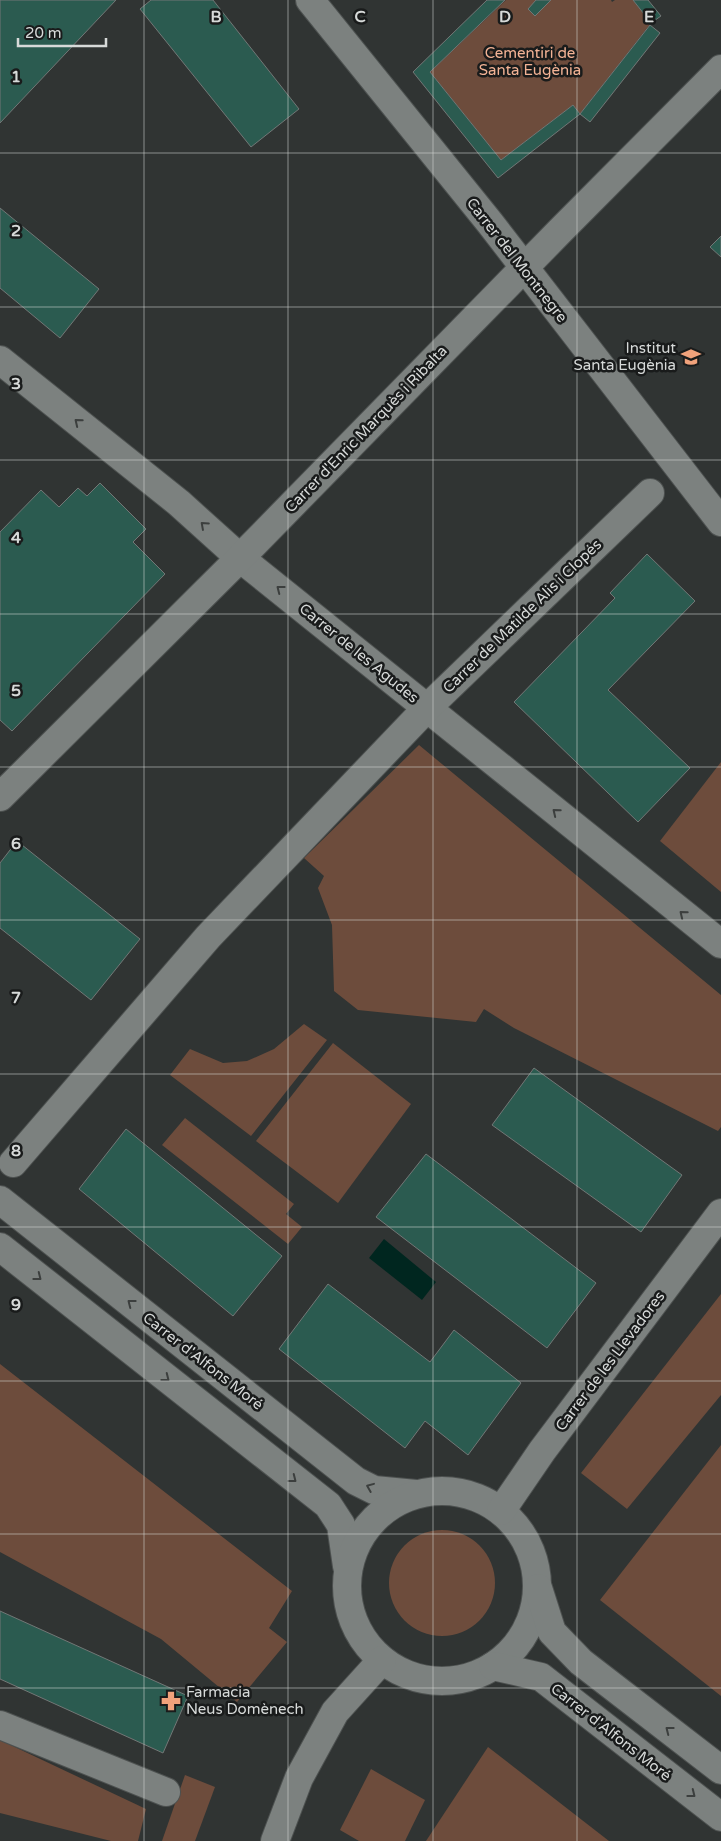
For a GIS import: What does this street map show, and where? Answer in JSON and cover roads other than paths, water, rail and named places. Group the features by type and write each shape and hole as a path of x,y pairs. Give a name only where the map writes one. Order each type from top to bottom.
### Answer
{"street":[{"name":"Carrer del Montnegre","path":"310,0 524,268 721,522"},
{"name":"Carrer d'Enric Marquès i Ribalta","path":"5,792 240,558 721,70"},
{"name":"Carrer de les Agudes","path":"0,360 179,502 240,558 721,944"},
{"name":"Carrer de Matilde Alis i Clopés","path":"13,1163 208,937 427,708 650,493"},
{"name":"Carrer d'Alfons Moré","path":"0,1200 356,1481 374,1490 418,1494"},
{"name":"Carrer de les Llevadores","path":"501,1511 542,1451 721,1213"},
{"path":"0,1247 328,1505 341,1525 348,1573 347,1592 352,1618 364,1641 382,1660 404,1674 430,1681 456,1680 479,1674 503,1658 521,1639 535,1606 536,1571 524,1538 501,1511 486,1501 451,1491 434,1490 418,1494 400,1500 384,1510 371,1521 356,1543 348,1573"},
{"path":"537,1584 552,1632 581,1662 721,1770"},
{"path":"275,1841 299,1778 335,1712 382,1660"},
{"name":"Carrer d'Alfons Moré","path":"492,1666 541,1677 721,1817"},
{"path":"0,1725 166,1792"}],"place":[{"name":"Institut Santa Eugènia","path":"691,357"},
{"name":"Farmacia Neus Domènech","path":"171,1701"}],"park label":[{"name":"Cementiri de Santa Eugènia","path":"530,62"}]}
